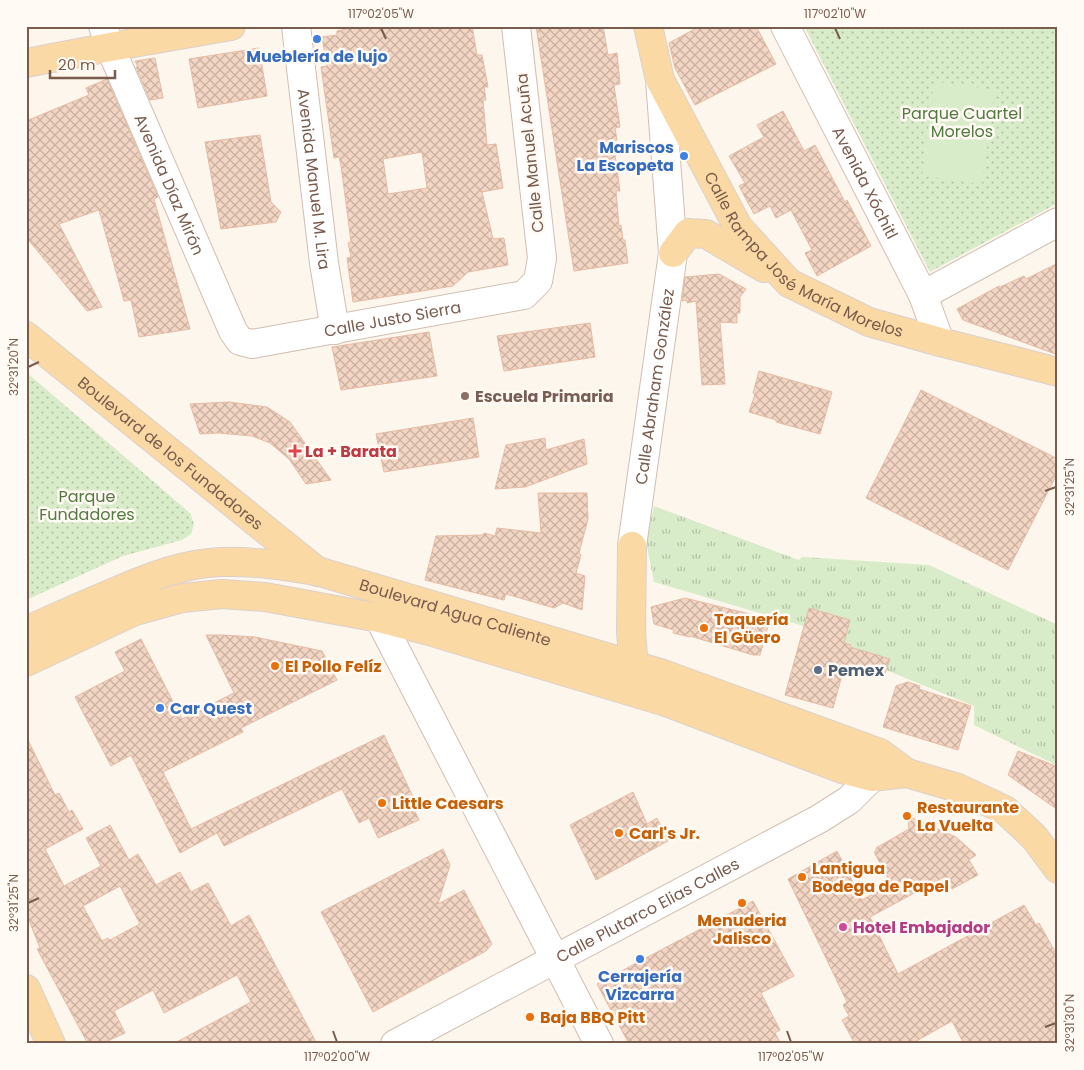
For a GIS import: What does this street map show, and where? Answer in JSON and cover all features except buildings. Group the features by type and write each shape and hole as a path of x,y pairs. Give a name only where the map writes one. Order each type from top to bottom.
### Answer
{"main road":[{"path":"26,63 107,36 231,26"},
{"name":"Calle Rampa José María Morelos","path":"648,26 660,80 738,227 789,283 869,322 1058,372"},
{"path":"673,253 688,233 706,234 789,283"},
{"name":"Boulevard de los Fundadores","path":"28,333 316,571 378,618"},
{"name":"Calle Abraham González","path":"632,546 630,588 636,693"},
{"name":"Boulevard Agua Caliente","path":"26,631 67,611 149,578 180,568 222,562 274,565 316,571 663,674 876,765"},
{"name":"Boulevard Agua Caliente","path":"26,662 135,611 182,598 222,594 265,597 378,618 429,631 666,702 842,769 876,765"},
{"path":"876,765 958,788 1005,810 1034,837 1058,869"},
{"path":"26,989 52,1044"}],"street":[{"name":"Avenida Manuel M. Lira","path":"296,26 324,263 335,330"},
{"name":"Calle Manuel Acuña","path":"516,26 542,258 538,280"},
{"name":"Avenida Xóchitl","path":"785,26 923,295 940,342"},
{"name":"Avenida Díaz Mirón","path":"107,36 233,331 240,341"},
{"name":"Calle Abraham González","path":"632,546 673,253 660,80"},
{"path":"923,295 1058,222"},
{"name":"Calle Justo Sierra","path":"240,341 252,344 524,295 538,280"},
{"path":"378,618 599,1044"},
{"name":"Calle Plutarco Elias Calles","path":"395,1044 819,818 849,800 876,765"}],"green space":[{"name":"Parque Cuartel Morelos","path":"804,26 1058,26 1058,203 930,272"},
{"path":"934,81 995,90 982,184 922,176"},
{"name":"Parque Fundadores","path":"26,372 190,513 194,524 191,534 182,540 123,556 26,600"},
{"path":"654,506 799,560 802,557 929,565 1058,625 1058,766 974,725 974,706 854,657 851,645 844,643 850,620 809,608 804,626 654,582 646,541"}],"place":[{"name":"Mueblería de lujo","path":"317,39"},
{"name":"Mariscos La Escopeta","path":"684,156"},
{"name":"Escuela Primaria","path":"465,396"},
{"name":"La + Barata","path":"295,451"},
{"name":"Taquería El Güero","path":"704,628"},
{"name":"El Pollo Felíz","path":"275,666"},
{"name":"Pemex","path":"818,670"},
{"name":"Car Quest","path":"160,708"},
{"name":"Little Caesars","path":"382,803"},
{"name":"Restaurante La Vuelta","path":"907,816"},
{"name":"Carl's Jr.","path":"619,833"},
{"name":"Lantigua Bodega de Papel","path":"802,877"},
{"name":"Menuderia Jalisco","path":"742,903"},
{"name":"Hotel Embajador","path":"843,927"},
{"name":"Cerrajería Vizcarra","path":"640,959"},
{"name":"Baja BBQ Pitt","path":"530,1017"}]}
